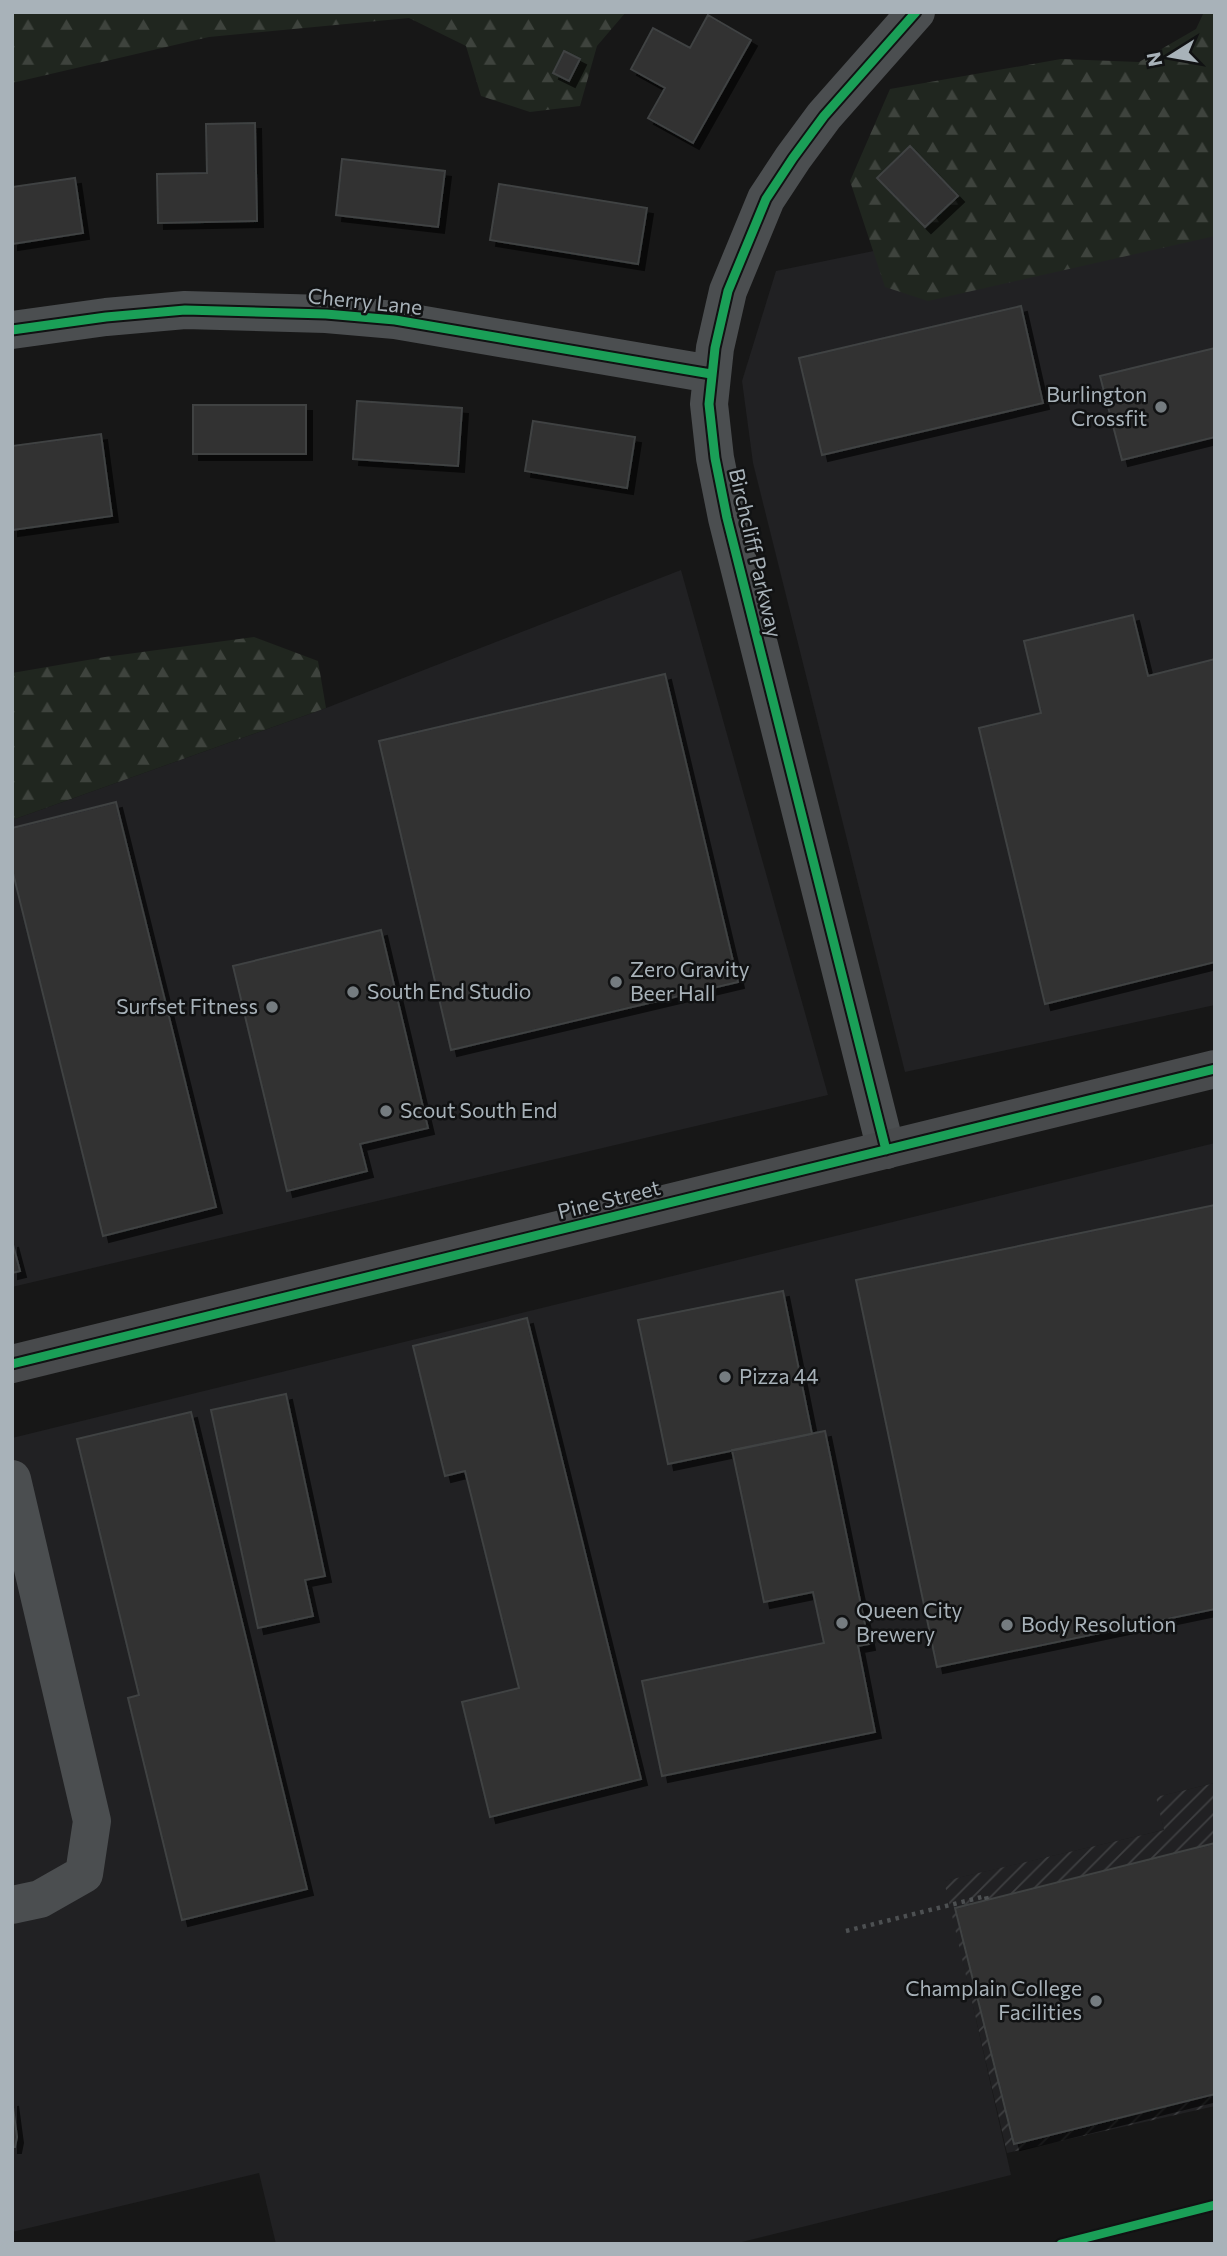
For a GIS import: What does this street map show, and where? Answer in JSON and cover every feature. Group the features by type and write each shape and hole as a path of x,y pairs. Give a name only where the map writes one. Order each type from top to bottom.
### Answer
{"main road":[{"name":"Pine Street","path":"12,1364 1215,1069"}],"street":[{"name":"Birchcliff Parkway","path":"886,1150 725,507 711,432 709,404 711,374 728,291 766,199 824,116 916,12"},
{"name":"Cherry Lane","path":"12,330 106,317 185,310 326,314 395,320 711,374"},
{"path":"12,1479 92,1821 84,1874 40,1899 12,1905"}],"path":[{"path":"846,1931 986,1896 987,1900"}],"shaded area":[{"path":"1215,181 1215,1005 905,1072 753,463 742,381 776,271"},
{"path":"681,570 828,1095 12,1287 12,820 326,708"},
{"path":"1215,1143 1215,1783 1157,1797 1164,1830 945,1881 1011,2175 734,2244 276,2244 259,2173 12,2232 12,1438"},
{"name":"Champlain College Facilities","path":"1215,1783 1215,2106 1007,2153 944,1881 1164,1830 1156,1797"}],"green space":[{"path":"12,12 626,12 597,46 580,106 530,112 481,96 466,46 409,18 209,37 12,83"},
{"path":"1204,12 1215,12 1215,236 928,301 885,287 850,181 890,89 1061,59 1139,62 1196,29"},
{"path":"254,637 318,661 326,708 12,820 12,673 105,657"}],"building":[{"path":"708,15 751,40 693,143 648,118 665,88 631,69 653,28 690,48"},
{"path":"564,51 580,59 569,81 553,73"},
{"path":"255,123 257,221 158,223 157,174 207,173 206,124"},
{"path":"910,146 958,196 925,227 877,178"},
{"path":"342,159 445,171 438,227 336,215"},
{"path":"75,178 83,233 12,244 12,187"},
{"path":"499,184 647,208 638,264 490,240"},
{"path":"1021,306 1043,403 822,455 799,358"},
{"name":"Burlington Crossfit","path":"1215,348 1215,437 1122,460 1100,376"},
{"path":"357,401 462,408 458,466 353,459"},
{"path":"193,405 306,405 306,454 193,454"},
{"path":"533,421 635,437 627,488 525,471"},
{"path":"101,434 112,516 12,530 12,446"},
{"path":"1133,615 1148,676 1215,659 1215,962 1045,1004 979,728 1041,713 1024,641"},
{"path":"665,674 738,982 451,1050 379,741"},
{"path":"116,802 216,1207 103,1236 12,869 12,828"},
{"path":"381,930 428,1128 360,1144 367,1171 287,1191 233,966"},
{"path":"1215,1205 1215,1609 937,1667 856,1280"},
{"path":"12,1241 20,1271 12,1273"},
{"name":"Pizza 44","path":"783,1291 812,1434 668,1464 638,1320"},
{"path":"527,1318 641,1779 490,1817 462,1702 519,1688 465,1471 445,1476 413,1346"},
{"path":"286,1394 325,1576 305,1580 313,1616 258,1628 211,1410"},
{"path":"191,1412 307,1889 182,1920 128,1698 139,1695 77,1439"},
{"name":"Queen City Brewery","path":"825,1431 869,1644 858,1646 875,1732 662,1776 642,1681 824,1643 813,1592 764,1602 732,1450"},
{"name":"Champlain College Facilities","path":"1215,1843 1215,2094 1014,2144 955,1908"},
{"path":"12,2100 17,2137 15,2147 12,2147"}],"cycle path":[{"path":"886,1150 727,518 715,458 709,404 715,348 728,291 766,199 824,116 916,12"},
{"path":"12,330 106,317 185,310 326,314 395,320 711,374"},
{"path":"12,1364 1215,1069"},
{"path":"1061,2244 1215,2205"}],"place":[{"name":"Burlington Crossfit","path":"1161,407"},
{"name":"Zero Gravity Beer Hall","path":"616,982"},
{"name":"South End Studio","path":"353,992"},
{"name":"Surfset Fitness","path":"272,1007"},
{"name":"Scout South End","path":"386,1111"},
{"name":"Pizza 44","path":"725,1377"},
{"name":"Queen City Brewery","path":"842,1623"},
{"name":"Body Resolution","path":"1007,1625"},
{"name":"Champlain College Facilities","path":"1096,2001"}]}
